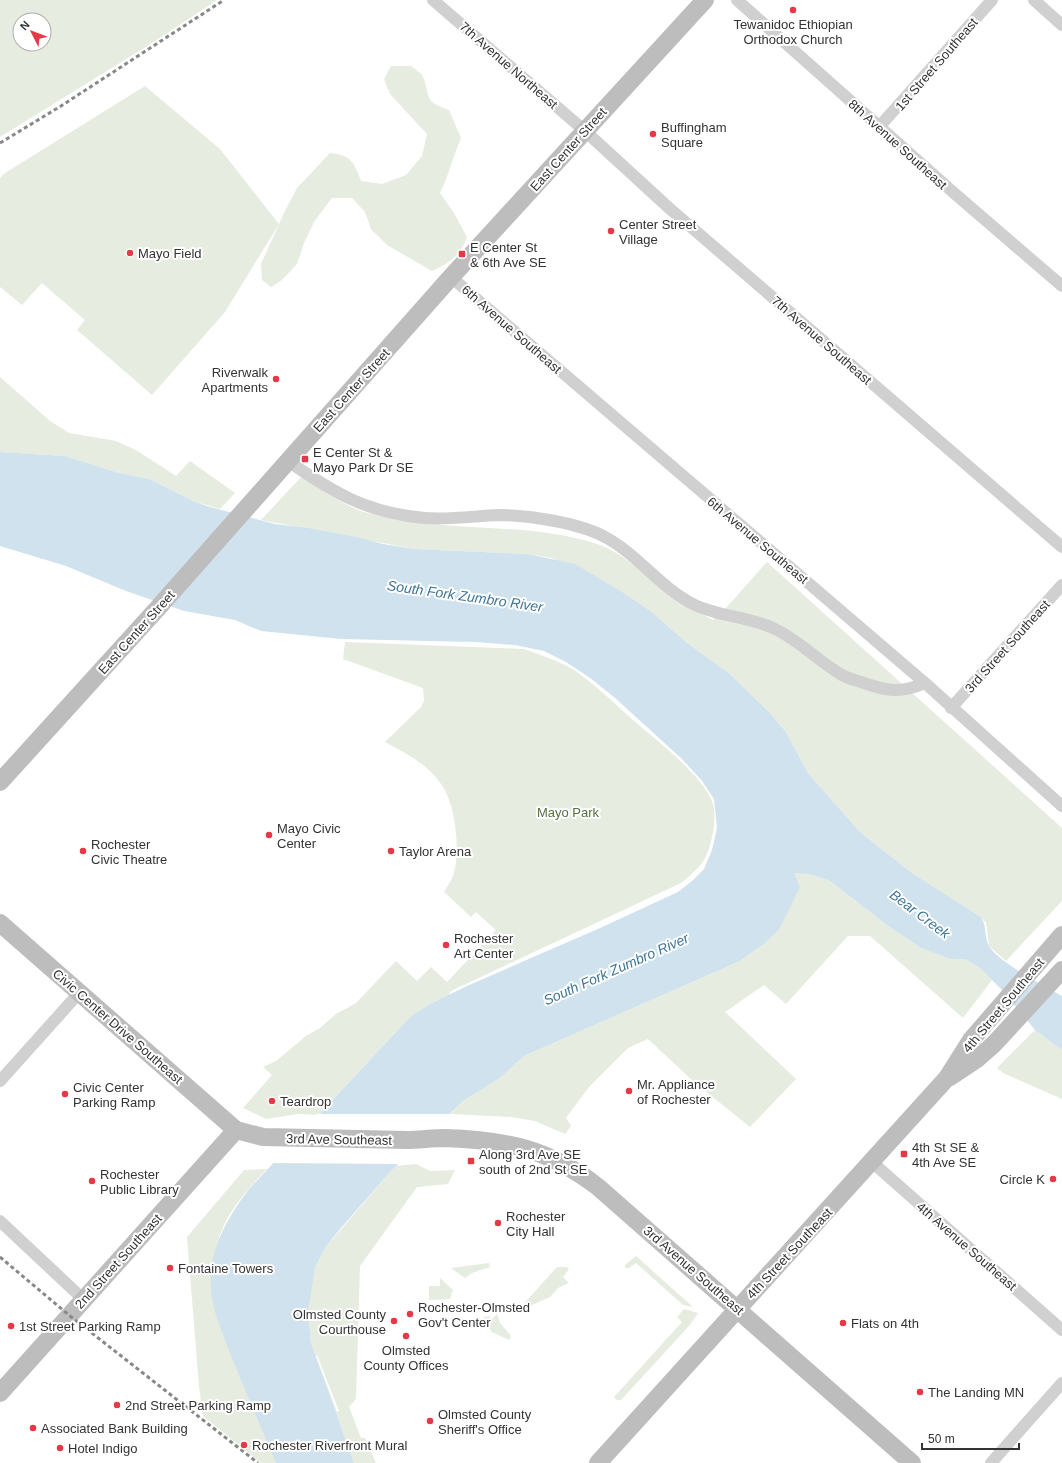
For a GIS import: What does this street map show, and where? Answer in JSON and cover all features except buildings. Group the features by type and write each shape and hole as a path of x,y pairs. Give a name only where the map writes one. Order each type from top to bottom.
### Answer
{"main road":[{"name":"East Center Street","path":"0,782 157,609 451,277 705,0"},
{"name":"Civic Center Drive Southeast","path":"0,923 236,1130"},
{"name":"4th Street Southeast","path":"598,1463 947,1078 964,1050 979,1030 1058,940"},
{"name":"4th Street Southeast","path":"947,1078 977,1059 994,1044 1062,970"},
{"name":"3rd Ave Southeast","path":"236,1130 263,1137 410,1140 444,1138"},
{"name":"2nd Street Southeast","path":"0,1393 236,1130"},
{"name":"3rd Avenue Southeast","path":"444,1138 494,1141 516,1146 536,1151 571,1167 598,1187 738,1308 912,1463"}],"street":[{"name":"7th Avenue Northeast","path":"433,0 585,131"},
{"name":"8th Avenue Southeast","path":"737,0 879,127 1062,286"},
{"name":"1st Street Southeast","path":"879,127 992,0"},
{"path":"1034,0 1062,24"},
{"name":"7th Avenue Southeast","path":"585,131 675,213 1062,547"},
{"name":"6th Avenue Southeast","path":"451,277 925,683 951,708 1062,806"},
{"path":"288,461 338,494 361,505 390,513 427,518 501,515 576,526 604,536 623,548 670,589 692,604 774,628 799,642 842,675 880,689 899,691 911,689 925,683"},
{"name":"3rd Street Southeast","path":"951,708 1062,584"},
{"path":"0,1081 79,993"},
{"name":"4th Avenue Southeast","path":"872,1162 1062,1330"},
{"path":"0,1221 84,1300"},
{"path":"991,1463 1062,1383"}],"green space":[{"path":"0,0 217,0 149,45 0,137"},
{"path":"391,66 411,66 421,74 429,98 435,104 449,110 461,138 440,193 454,213 467,237 464,243 454,258 432,271 387,245 371,229 365,212 352,198 332,198 314,222 304,243 297,264 282,280 271,287 262,280 261,264 297,188 330,153 343,156 351,161 354,164 361,181 382,184 406,175 422,156 427,134 390,94 384,79"},
{"name":"Mayo Field","path":"145,86 220,149 279,224 225,312 152,395 77,330 85,320 42,283 22,305 0,287 0,178 5,173"},
{"path":"0,377 50,421 69,433 116,441 136,450 176,476 190,461 235,493 220,509 193,501 149,479 119,473 65,456 0,452"},
{"path":"302,476 343,503 358,510 377,515 432,524 551,533 597,544 629,562 678,601 713,620 726,608 767,562 1062,828 1062,901 1006,961 989,946 986,923 981,917 912,873 860,832 808,773 786,732 770,713 730,674 687,643 653,613 552,558 528,554 415,549 261,520"},
{"name":"Mayo Park","path":"345,642 524,649 550,658 574,670 677,758 698,780 712,801 714,807 712,839 704,860 683,882 451,991 449,995 430,1004 411,1016 318,1115 298,1114 266,1119 243,1108 272,1075 263,1067 276,1061 336,1014 356,1003 396,961 417,981 431,967 447,982 496,930 476,912 471,917 444,892 453,876 457,855 457,842 456,829 450,804 441,784 423,765 385,742 421,707 424,701 423,688 343,659"},
{"path":"793,873 813,875 830,881 887,925 921,948 950,959 965,959 980,968 992,980 963,1018 870,936 848,936 786,1004 764,985 725,1012 796,1079 750,1127 694,1082 648,1039 628,1048 589,1087 566,1118 571,1126 565,1134 535,1121 511,1117 450,1114 463,1101 500,1078 524,1056 740,961 764,944 779,930 799,887"},
{"path":"1035,1030 1062,1050 1062,1099 1003,1073 997,1068"},
{"path":"416,1164 430,1171 455,1170 448,1184 417,1187 360,1266 356,1399 349,1407 361,1438 365,1438 376,1463 354,1463 311,1343 308,1311 311,1287 315,1268 325,1248 396,1166"},
{"path":"267,1169 247,1191 229,1216 220,1235 213,1263 276,1463 261,1463 203,1416 199,1387 187,1237 244,1170"},
{"path":"636,1256 693,1307 683,1305 636,1263 629,1268 625,1268 625,1265"},
{"path":"489,1263 490,1267 472,1273 465,1278 451,1268"},
{"path":"557,1267 567,1267 569,1269 563,1277 569,1283 558,1288 550,1297 519,1311 519,1309"},
{"path":"440,1278 453,1290 450,1299 429,1300 429,1286 440,1286"},
{"path":"684,1309 698,1313 689,1326 621,1400 617,1400 614,1397 682,1322 677,1317"},
{"path":"497,1314 500,1323 511,1336 509,1340 492,1332 483,1319 486,1315 486,1317 489,1316 492,1319"}],"water":[{"path":"0,452 65,456 119,473 149,479 193,501 275,524 308,528 361,538 383,544 415,549 528,554 575,564 622,592 653,613 687,643 730,674 770,713 786,732 808,773 860,832 912,873 981,917 984,924 987,943 994,952 1022,973 1062,996 1062,1050 1035,1030 1003,991 980,968 965,959 950,959 921,948 887,925 830,881 813,875 794,873 800,887 779,930 764,944 740,961 524,1056 500,1078 463,1101 390,1172 325,1248 315,1268 308,1311 311,1343 354,1463 276,1463 228,1348 213,1304 211,1275 213,1261 216,1248 233,1212 249,1189 411,1016 430,1004 467,986 678,892 692,881 704,869 712,850 717,828 714,799 702,781 683,760 614,697 590,678 566,662 544,651 515,645 475,642 341,639 261,631 235,620 184,611 126,591 66,566 0,546"}],"pier":[{"path":"316,1114 453,1114 401,1164 270,1163"},
{"path":"317,1355 339,1411 337,1412 316,1356"}],"railway":[{"path":"0,143 61,106 224,0"},
{"path":"0,1257 70,1316 258,1463"}],"place":[{"name":"Tewanidoc Ethiopian Orthodox Church","path":"793,10"},
{"name":"Buffingham Square","path":"653,134"},
{"name":"Center Street Village","path":"611,231"},
{"name":"Mayo Field","path":"130,253"},
{"name":"E Center St & 6th Ave SE","path":"462,254"},
{"name":"Riverwalk Apartments","path":"276,379"},
{"name":"E Center St & Mayo Park Dr SE","path":"305,459"},
{"name":"Mayo Civic Center","path":"269,835"},
{"name":"Rochester Civic Theatre","path":"83,851"},
{"name":"Taylor Arena","path":"391,851"},
{"name":"Rochester Art Center","path":"446,945"},
{"name":"Mr. Appliance of Rochester","path":"629,1091"},
{"name":"Civic Center Parking Ramp","path":"65,1094"},
{"name":"Teardrop","path":"272,1101"},
{"name":"4th St SE & 4th Ave SE","path":"904,1154"},
{"name":"Along 3rd Ave SE south of 2nd St SE","path":"471,1161"},
{"name":"Circle K","path":"1053,1179"},
{"name":"Rochester Public Library","path":"92,1181"},
{"name":"Rochester City Hall","path":"498,1223"},
{"name":"Fontaine Towers","path":"170,1268"},
{"name":"Rochester-Olmsted Gov't Center","path":"410,1314"},
{"name":"Olmsted County Courthouse","path":"394,1321"},
{"name":"Flats on 4th","path":"843,1323"},
{"name":"1st Street Parking Ramp","path":"11,1326"},
{"name":"Olmsted County Offices","path":"406,1336"},
{"name":"The Landing MN","path":"920,1392"},
{"name":"2nd Street Parking Ramp","path":"117,1405"},
{"name":"Olmsted County Sheriff's Office","path":"430,1421"},
{"name":"Associated Bank Building","path":"33,1428"},
{"name":"Rochester Riverfront Mural","path":"244,1445"},
{"name":"Hotel Indigo","path":"60,1448"}],"water label":[{"name":"South Fork Zumbro River","path":"465,596"},
{"name":"Bear Creek","path":"920,914"},
{"name":"South Fork Zumbro River","path":"616,969"}]}
